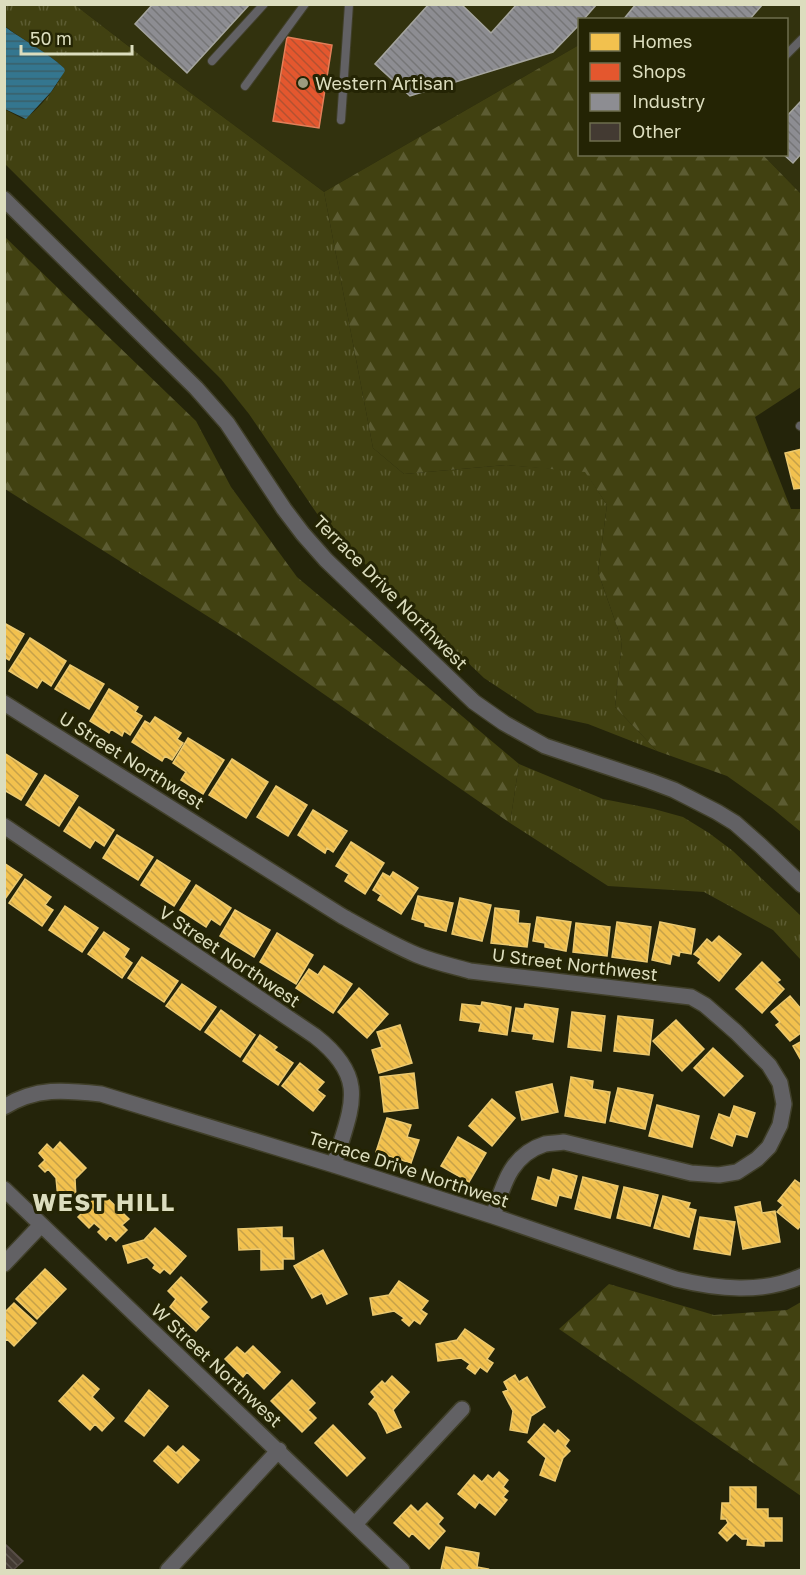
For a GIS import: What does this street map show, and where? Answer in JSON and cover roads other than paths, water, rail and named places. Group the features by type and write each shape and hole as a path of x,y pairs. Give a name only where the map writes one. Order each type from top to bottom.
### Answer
{"street":[{"name":"Terrace Drive Northwest","path":"4,199 196,388 227,423 303,534 334,568 474,702 504,723 545,746 650,781 698,801 735,823 801,885"},
{"name":"U Street Northwest","path":"4,703 342,916 389,942 416,955 470,971 691,997 705,1005 736,1032 769,1065 780,1083 784,1104 780,1125 769,1147 757,1159 737,1172 719,1175 691,1173 564,1142 545,1144 531,1151 518,1162 506,1177 493,1216"},
{"name":"V Street Northwest","path":"4,826 331,1049 343,1064 350,1078 352,1094 350,1113 334,1165"},
{"name":"Terrace Drive Northwest","path":"4,1107 15,1100 37,1093 66,1090 101,1094 493,1216 676,1279 704,1286 737,1289 764,1286 801,1276"},
{"name":"W Street Northwest","path":"4,1189 402,1570"},
{"path":"4,1264 41,1225"},
{"path":"355,1524 462,1409"},
{"path":"168,1570 279,1450"}],"lane":[{"path":"212,61 264,4"},
{"path":"245,86 305,4"},
{"path":"341,120 349,4"},
{"path":"788,53 801,39"}],"water":[{"path":"4,26 50,56 65,71 51,92 26,119 5,109"}],"place":[{"name":"Western Artisan","path":"303,83"}],"district":[{"name":"WEST HILL","path":"104,1201"}]}
